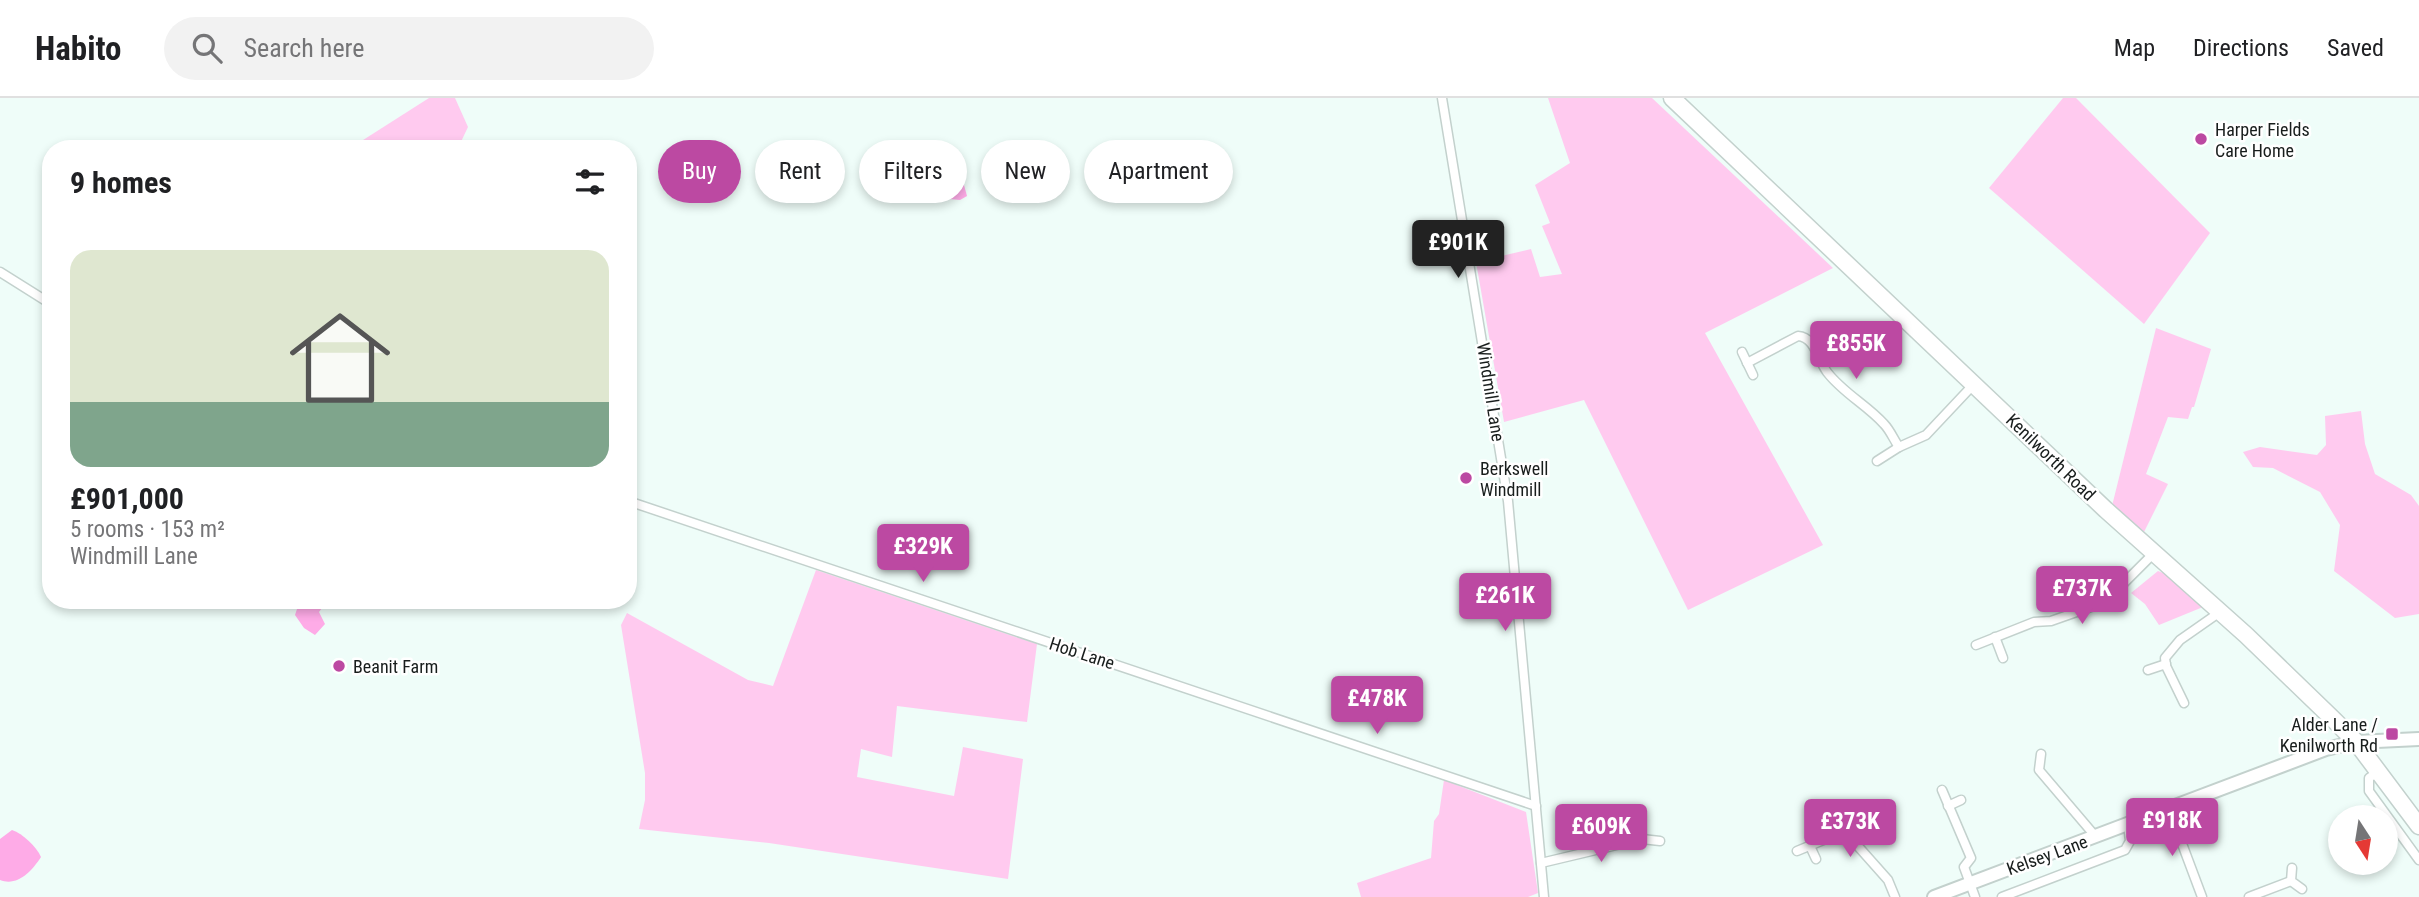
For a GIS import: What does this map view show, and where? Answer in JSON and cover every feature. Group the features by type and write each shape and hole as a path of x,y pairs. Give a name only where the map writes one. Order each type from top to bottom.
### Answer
{"highway":[{"name":"Kenilworth Road","path":"1672,98 2106,510 2246,635 2357,742 2419,826"}],"main road":[{"name":"Kelsey Lane","path":"1934,897 2326,749 2357,742 2419,739"}],"street":[{"name":"Windmill Lane","path":"1442,98 1508,501 1544,897"},
{"path":"0,272 42,298"},
{"path":"1747,363 1798,335 1804,336 1826,372 1884,424 1899,447"},
{"path":"1742,352 1753,375"},
{"path":"1877,461 1926,435 1974,384"},
{"name":"Hob Lane","path":"637,504 1536,806"},
{"path":"1976,645 2034,622 2051,621 2105,601 2155,552"},
{"path":"2184,703 2166,664 2168,653 2180,640 2220,612"},
{"path":"1995,638 2003,657"},
{"path":"2148,670 2166,664"},
{"path":"2040,754 2039,770 2096,837"},
{"path":"2379,771 2369,778 2369,791 2419,860"},
{"path":"1942,790 1971,858 1964,867 1975,897"},
{"path":"1948,806 1961,800"},
{"path":"2169,809 2202,897"},
{"path":"2001,897 2125,850 2130,841 2128,825"},
{"path":"1641,827 1642,839"},
{"path":"1797,851 1838,834 1848,835 1888,880 1895,897"},
{"path":"1541,863 1642,839 1660,841"},
{"path":"1810,846 1816,859"},
{"path":"2291,881 2292,869"},
{"path":"2291,881 2302,889"},
{"path":"2249,897 2291,881"}],"shaded area":[{"path":"429,98 455,98 468,127 462,140 363,140"},
{"path":"1548,98 1652,98 1833,268 1705,333 1823,545 1688,610 1584,400 1504,422 1476,262 1531,249 1540,277 1562,274 1542,226 1550,223 1535,185 1570,163"},
{"path":"2063,98 2076,98 2210,233 2144,324 1989,188"},
{"path":"2156,328 2211,349 2188,419 2168,417 2146,474 2168,484 2144,532 2112,506"},
{"path":"2361,411 2365,444 2375,474 2411,495 2419,506 2419,614 2395,618 2334,571 2340,525 2320,492 2273,468 2253,467 2243,452 2260,447 2317,455 2326,445 2325,416"},
{"path":"816,570 1037,644 1027,722 897,706 892,757 861,749 857,777 954,796 963,747 1023,759 1008,879 769,843 639,829 645,800 645,773 621,625 627,613 748,680 773,686"},
{"path":"2158,571 2168,575 2203,607 2159,625 2145,604 2131,593"},
{"path":"297,609 321,609 319,612 325,624 315,635 304,628 295,615"},
{"path":"1444,780 1526,812 1538,893 1528,897 1361,897 1357,883 1431,858 1434,821 1439,814"},
{"path":"12,830 29,841 41,857 23,876 6,882 0,880 0,839"}],"place":[{"name":"Harper Fields Care Home","path":"2201,139"},
{"name":"Berkswell Windmill","path":"1466,478"},
{"name":"Beanit Farm","path":"339,666"},
{"name":"Alder Lane / Kenilworth Rd","path":"2392,734"}]}
